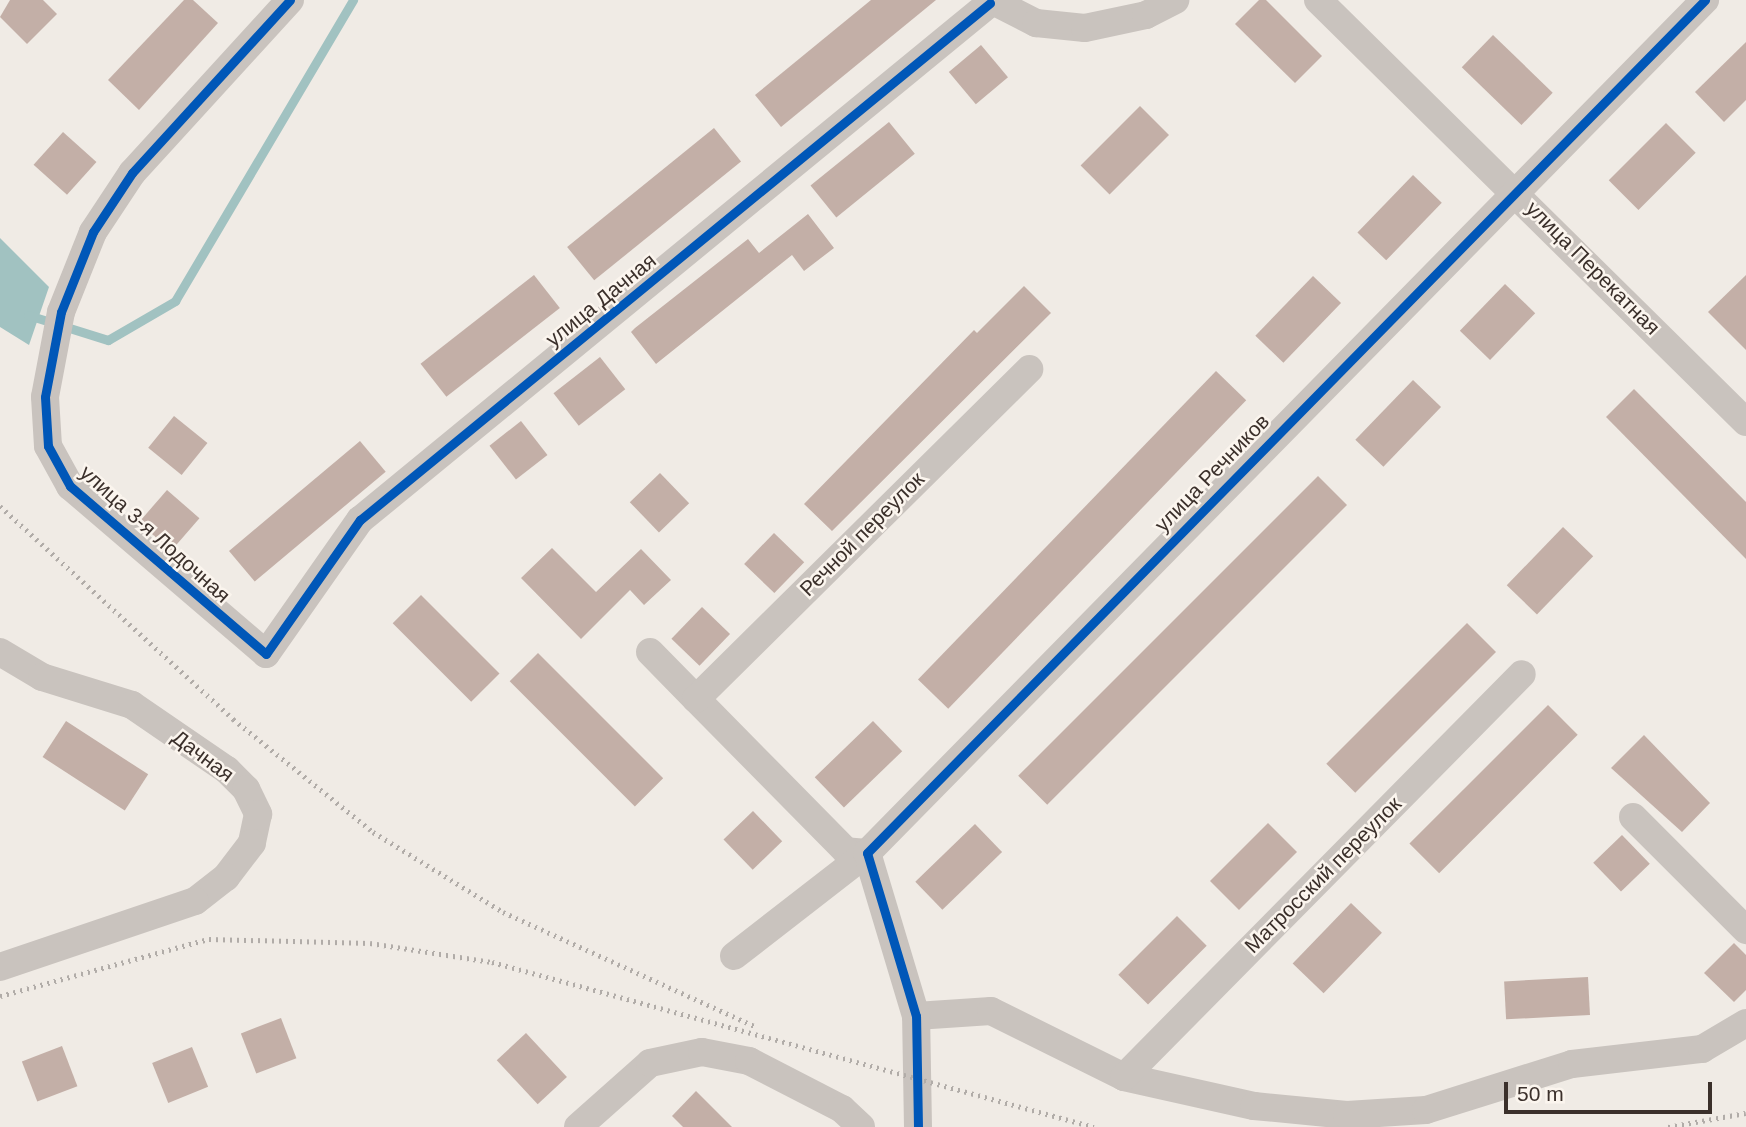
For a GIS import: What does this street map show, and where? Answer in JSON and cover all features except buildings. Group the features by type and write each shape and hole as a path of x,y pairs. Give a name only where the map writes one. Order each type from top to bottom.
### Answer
{"street":[{"name":"улица 3-я Лодочная","path":"266,654 70,486 48,446 45,397 61,312 93,232 132,173 290,0"},
{"path":"990,1 1036,23 1085,28 1146,15 1175,0"},
{"name":"улица Перекатная","path":"1318,0 1514,189 1746,422"},
{"name":"улица Речников","path":"734,956 867,853 1514,189 1705,0"},
{"name":"улица Дачная","path":"266,654 360,520 990,1"},
{"name":"Речной переулок","path":"696,699 1029,369"},
{"name":"Дачная","path":"0,652 42,677 132,705 227,771 247,789 258,814 252,843 226,877 195,901 0,967"},
{"path":"650,652 846,851 867,853 916,1016 918,1127"},
{"name":"Матросский переулок","path":"1124,1077 1522,674"},
{"path":"1633,817 1746,930"},
{"path":"916,1016 991,1011 1124,1077 1254,1107 1347,1115 1426,1110 1572,1064 1702,1049 1746,1023"},
{"path":"578,1127 650,1063 702,1052 749,1061 842,1109 861,1127"}],"water":[{"path":"0,238 49,287 29,345 0,327"}],"waterway":[{"path":"28,315 108,340 175,301 353,0"}],"railway":[{"path":"0,506 233,719 373,832 503,912 754,1026"},
{"path":"0,996 209,939 370,943 492,962 1094,1127"},
{"path":"1668,1127 1746,1113"}],"cycle path":[{"path":"290,0 132,173 93,232 61,312 45,397 48,446 70,486 266,654 360,520 990,3"},
{"path":"918,1127 916,1016 867,853 1705,0"}]}
